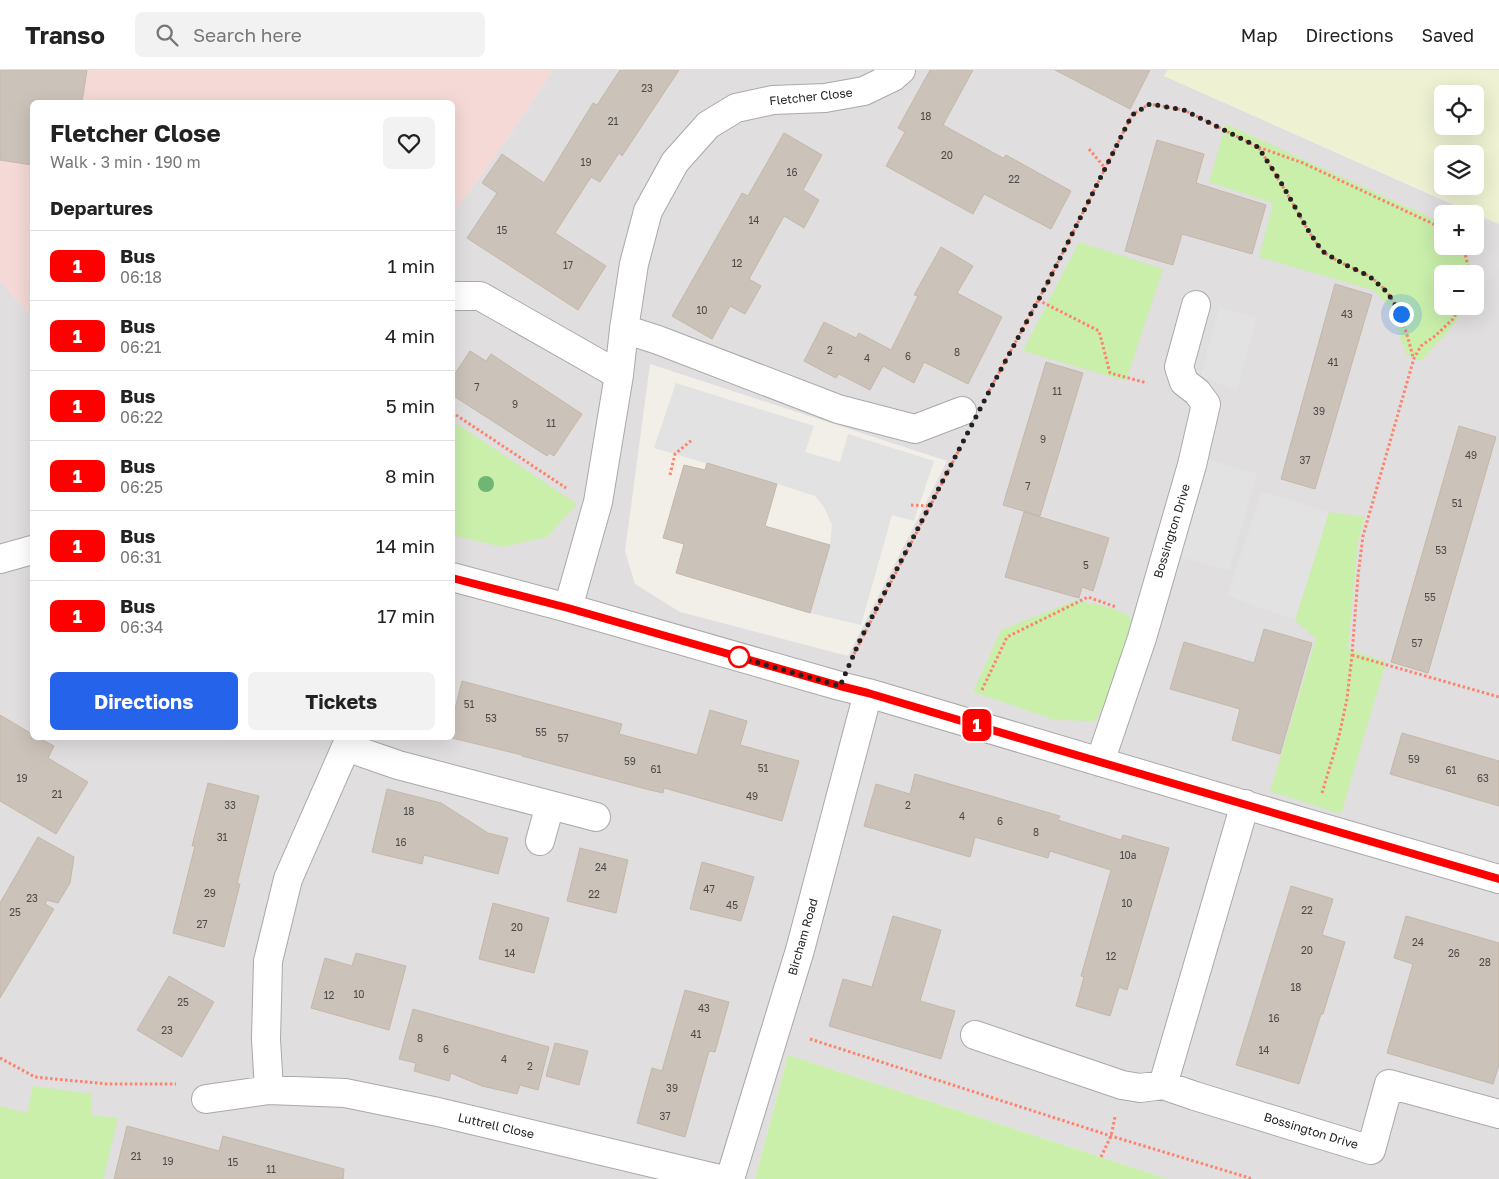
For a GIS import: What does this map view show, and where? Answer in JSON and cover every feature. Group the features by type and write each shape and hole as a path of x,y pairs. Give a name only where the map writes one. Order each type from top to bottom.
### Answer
{"street":[{"name":"Fletcher Close","path":"568,608 598,502 619,375 634,264 648,211 675,162 708,125 736,108 773,100 826,98 864,91 893,77 900,70"},
{"path":"455,296 480,296 619,375"},
{"name":"Bossington Drive","path":"1100,762 1142,638 1192,465 1206,404 1197,392 1184,382 1179,367 1196,305"},
{"path":"624,329 658,340 838,409 915,429 962,411"},
{"path":"0,559 30,551"},
{"path":"455,579 568,608 868,693 1499,879"},
{"name":"Bircham Road","path":"730,1179 800,950 868,693"},
{"path":"269,1090 266,1039 268,961 288,879 339,742 398,766 596,817"},
{"path":"1163,1085 1245,804"},
{"path":"540,841 550,806"},
{"name":"Bossington Drive","path":"975,1035 1122,1085 1140,1088 1163,1085 1371,1150 1389,1084 1499,1114"},
{"name":"Luttrell Close","path":"206,1099 269,1090 345,1093 438,1112 720,1179"}],"path":[{"path":"988,393 1038,300 1132,115 1150,104 1184,110 1258,147 1304,163 1434,224"},
{"path":"1258,147 1322,251 1369,276 1387,292 1401,314 1414,358"},
{"path":"1089,149 1105,168"},
{"path":"1038,300 1099,331 1110,373"},
{"path":"1313,825 1339,736 1346,699 1352,655 1358,576 1364,536 1414,358 1421,346 1435,336 1455,315"},
{"path":"455,414 563,487 598,502"},
{"path":"670,475 675,454 693,439"},
{"path":"840,686 860,640 960,448"},
{"path":"911,505 930,506"},
{"path":"967,723 1008,637 1088,597 1147,617"},
{"path":"1352,655 1499,697"},
{"path":"776,1028 1111,1136 1252,1179"},
{"path":"0,1058 35,1077 107,1084 195,1084 206,1099"},
{"path":"1101,1157 1111,1136 1122,1085"}],"shaded area":[{"path":"0,70 553,70 507,139 455,211 455,100 30,100 30,315 0,281"},
{"path":"553,70 1168,70 1164,76 1454,205 1434,205 1434,255 1484,255 1484,218 1499,224 1499,1179 1168,1179 788,1055 755,1179 0,1179 0,281 30,315 30,740 455,740 455,211 507,139","holes":["650,364 947,461 848,656 680,612 635,584 625,551"]},
{"path":"1219,307 1257,317 1237,391 1201,376"},
{"path":"676,383 814,426 805,452 840,462 848,434 934,461 914,521 892,515 861,625 810,613 830,545 832,525 824,507 815,496 654,448"},
{"path":"1204,458 1257,474 1229,571 1176,556"},
{"path":"1262,491 1329,512 1295,620 1227,596"}],"green space":[{"path":"1168,70 1499,70 1499,224 1484,217 1484,205 1456,205 1164,76"},
{"path":"1226,124 1434,219 1434,255 1468,255 1469,265 1434,265 1434,315 1460,315 1450,329 1421,361 1406,354 1390,307 1373,290 1259,257 1273,203 1209,182"},
{"path":"1079,242 1163,269 1126,381 1023,351"},
{"path":"455,423 577,504 547,537 502,547 455,535"},
{"path":"1329,512 1365,517 1358,541 1348,649 1386,662 1341,814 1270,791 1316,639 1295,620"},
{"path":"1074,601 1116,610 1137,622 1113,689 1095,721 1055,720 973,692 1001,630"},
{"path":"788,1055 1168,1179 755,1179"},
{"path":"33,1086 92,1094 91,1115 118,1118 103,1179 0,1179 0,1106 27,1113"}],"building":[{"path":"0,70 87,70 82,100 30,100 30,165 0,160"},
{"path":"620,70 679,70 622,156 619,153 600,182 591,177 555,233 606,266 578,310 467,238 497,193 482,183 502,154 544,183 593,103 597,105"},
{"path":"930,70 973,70 943,125 1003,158 1006,155 1071,191 1051,229 984,194 973,214 886,166 905,132 898,128"},
{"path":"1055,70 1150,70 1130,109"},
{"path":"784,133 822,155 803,190 819,200 804,228 784,216 749,279 761,286 745,314 730,306 712,339 672,316 742,193 748,196"},
{"path":"1157,140 1204,154 1196,183 1266,205 1252,254 1182,234 1173,265 1125,251"},
{"path":"941,247 973,266 957,293 1002,317 968,384 924,362 914,383 883,366 870,390 839,374 836,378 804,361 824,322 856,338 859,333 891,350 918,296 914,295"},
{"path":"1335,284 1372,295 1315,489 1281,479"},
{"path":"470,351 486,361 491,354 582,414 554,456 549,453 547,456 455,397 455,374"},
{"path":"1046,362 1083,373 1040,516 1003,505"},
{"path":"1459,426 1496,437 1428,673 1391,662"},
{"path":"707,463 777,484 765,526 830,545 810,613 676,573 684,544 663,538 684,465 705,470"},
{"path":"1024,512 1109,538 1093,591 1082,587 1079,598 1005,577"},
{"path":"1264,629 1312,643 1280,754 1232,740 1240,709 1170,689 1184,642 1254,663"},
{"path":"462,681 622,724 619,734 697,755 710,710 747,721 740,745 799,761 782,821 664,788 663,793 646,789 455,739 455,709"},
{"path":"0,715 30,733 30,740 43,740 54,746 48,758 88,782 56,834 0,801"},
{"path":"1402,733 1499,761 1499,806 1390,774"},
{"path":"915,774 1060,816 1058,820 1121,840 1123,835 1169,848 1127,990 1119,987 1110,1016 1076,1006 1084,977 1081,976 1111,870 1050,851 1048,858 975,837 970,857 864,826 876,784 910,794"},
{"path":"208,783 259,796 237,884 240,884 224,947 173,933 195,846 192,846"},
{"path":"387,789 441,803 488,833 508,838 498,874 424,855 422,864 372,852"},
{"path":"38,837 74,857 70,883 58,903 47,900 45,904 54,909 0,998 0,903"},
{"path":"580,848 628,860 616,913 567,901"},
{"path":"702,862 754,877 741,921 690,909"},
{"path":"1291,886 1333,899 1322,935 1345,942 1299,1084 1236,1065"},
{"path":"493,903 549,918 534,973 479,959"},
{"path":"893,916 941,930 920,1001 955,1011 941,1059 829,1026 843,979 872,987"},
{"path":"1406,916 1499,943 1499,1065 1493,1084 1387,1053 1413,964 1394,958"},
{"path":"356,953 406,966 389,1030 311,1008 325,958 352,966"},
{"path":"169,976 214,1002 182,1057 137,1030"},
{"path":"685,990 729,1002 715,1052 709,1051 685,1137 637,1123 652,1068 662,1071"},
{"path":"413,1009 549,1047 538,1090 520,1085 517,1094 482,1086 451,1073 449,1081 414,1071 416,1063 399,1059"},
{"path":"555,1043 588,1051 579,1085 546,1076"},
{"path":"127,1126 219,1151 223,1136 344,1169 343,1179 114,1179"}],"bus line":[{"name":"1","path":"455,579 568,608 868,693 1499,879"}],"route":[{"path":"739,657 731,655 840,686 860,640 1048,282 1132,115 1150,104 1184,110 1258,147 1322,251 1369,276 1387,292 1401,314"}]}
